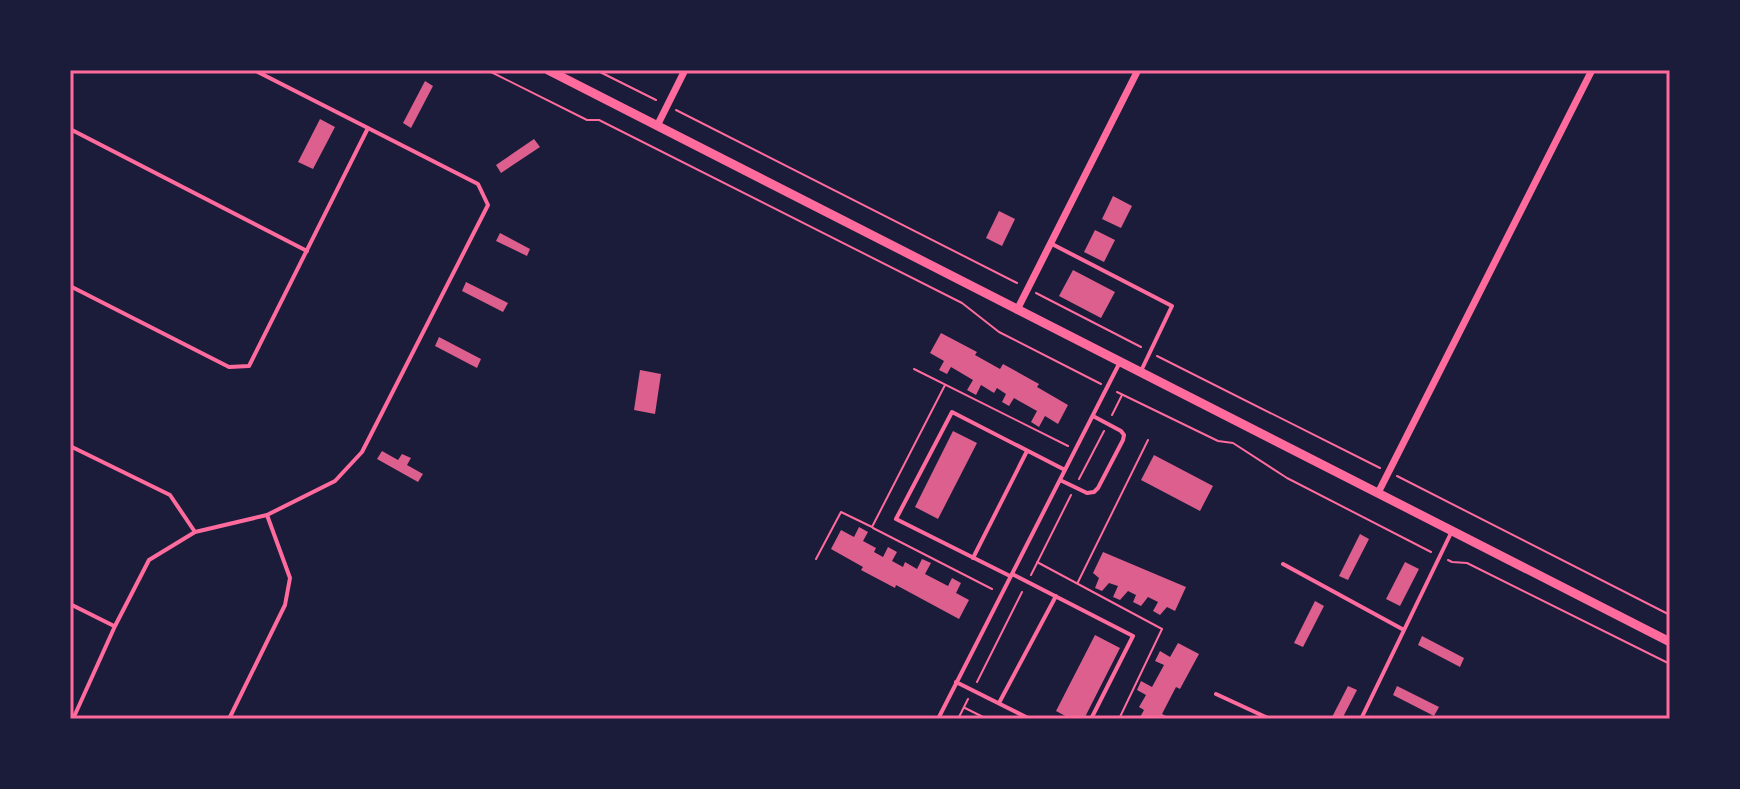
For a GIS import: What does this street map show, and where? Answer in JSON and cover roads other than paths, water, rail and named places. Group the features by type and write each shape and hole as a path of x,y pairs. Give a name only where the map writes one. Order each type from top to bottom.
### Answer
{"street":[{"path":"548,70 1670,642"},
{"path":"657,126 685,70"},
{"path":"1017,310 1138,70"},
{"path":"1378,493 1592,70"}],"lane":[{"path":"73,719 149,560 195,532 267,515 335,481 362,452 488,205 478,184 254,70"},
{"path":"70,286 229,367 249,366 368,128"},
{"path":"70,129 307,251"},
{"path":"1050,243 1172,306 1140,372"},
{"path":"938,719 1120,362"},
{"path":"1065,470 952,412 896,519 1133,636 1091,719"},
{"path":"1060,480 1087,493 1094,492 1103,480 1124,435 1093,416"},
{"path":"70,446 170,495 195,532"},
{"path":"973,558 1027,451"},
{"path":"229,719 285,605 290,578 267,515"},
{"path":"1361,719 1452,531"},
{"path":"1283,564 1404,630"},
{"path":"999,703 1056,596"},
{"path":"70,604 115,626"},
{"path":"956,682 1030,719"},
{"path":"1216,694 1270,719"}]}
